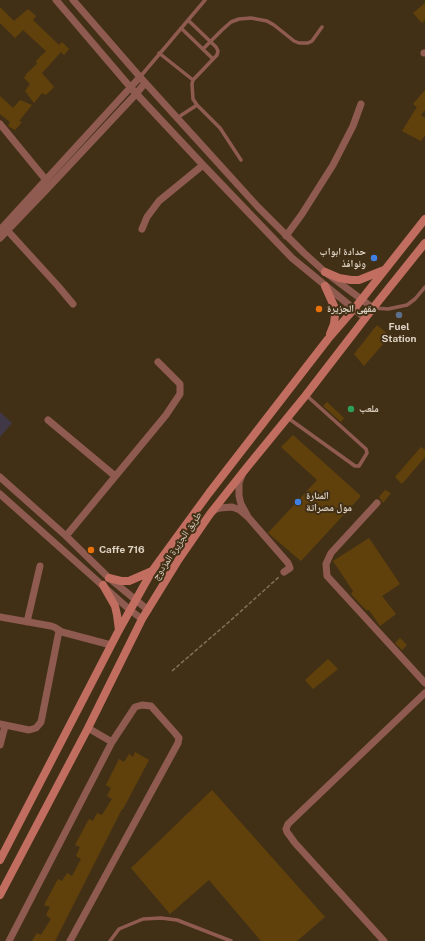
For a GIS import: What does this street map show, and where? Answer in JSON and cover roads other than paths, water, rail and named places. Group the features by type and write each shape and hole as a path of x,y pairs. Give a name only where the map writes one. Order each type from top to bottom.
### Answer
{"main road":[{"name":"طريق الجزيرة المزدوج","path":"0,858 111,645 152,570 208,493 328,338 354,309 425,219"},
{"name":"طريق الجزيرة المزدوج","path":"0,895 88,728 142,619 179,559 210,514 306,395 425,243"},
{"path":"325,272 339,278 359,280 385,270"},
{"path":"325,286 334,306 335,315 334,324 328,338"},
{"path":"109,578 129,581 152,570"},
{"path":"104,585 115,606 119,630"}],"street":[{"path":"56,0 136,94 292,258 365,318"},
{"path":"73,0 177,118 286,236 325,272 373,308"},
{"path":"0,238 4,230 46,180 131,88 143,80"},
{"path":"4,230 47,190 136,94 143,80"},
{"path":"286,236 333,165 353,126 362,104"},
{"path":"0,124 46,180"},
{"path":"142,229 147,217 159,201 203,165"},
{"path":"4,230 58,286 73,304"},
{"path":"66,536 166,415 180,394 180,384 158,362"},
{"path":"48,420 115,476"},
{"path":"248,466 240,483 239,496 248,517"},
{"path":"0,477 66,536 109,578 148,610"},
{"path":"0,494 142,619"},
{"path":"377,503 330,553 326,564 327,576 425,683"},
{"path":"210,514 216,509 220,508 232,507 240,510 248,517 288,563 290,568 284,572"},
{"path":"27,622 40,566"},
{"path":"0,617 54,627 59,631 111,645"},
{"path":"0,745 3,725 29,730 36,728 40,722 59,631"},
{"path":"384,941 295,844 286,829 288,824 425,694"},
{"path":"9,941 112,742 135,707 142,705 151,706 179,738 178,743 70,941"},
{"path":"88,728 112,742"}],"lane":[{"path":"143,80 159,54 205,0"},
{"path":"203,49 231,22 240,19 251,18 267,21 299,43 308,43 312,41 322,27"},
{"path":"188,20 216,47 218,51 217,55 193,80 192,96 197,105 220,128 241,160"},
{"path":"181,28 213,59"},
{"path":"159,54 193,80"},
{"path":"177,118 197,105"},
{"path":"373,308 388,309 406,305 415,299 425,287"},
{"path":"287,418 354,466 359,466 366,453 366,449 306,395"},
{"path":"110,941 119,930 125,927 143,919 161,918 177,920 231,941"}],"place":[{"name":"حدادة ابواب ونوافذ","path":"374,258"},
{"name":"مقهى الجزيرة","path":"319,309"},
{"name":"Fuel Station","path":"399,315"},
{"name":"ملعب","path":"351,409"},
{"name":"المنارة مول مصراتة","path":"298,502"},
{"name":"Caffe 716","path":"91,550"}]}
